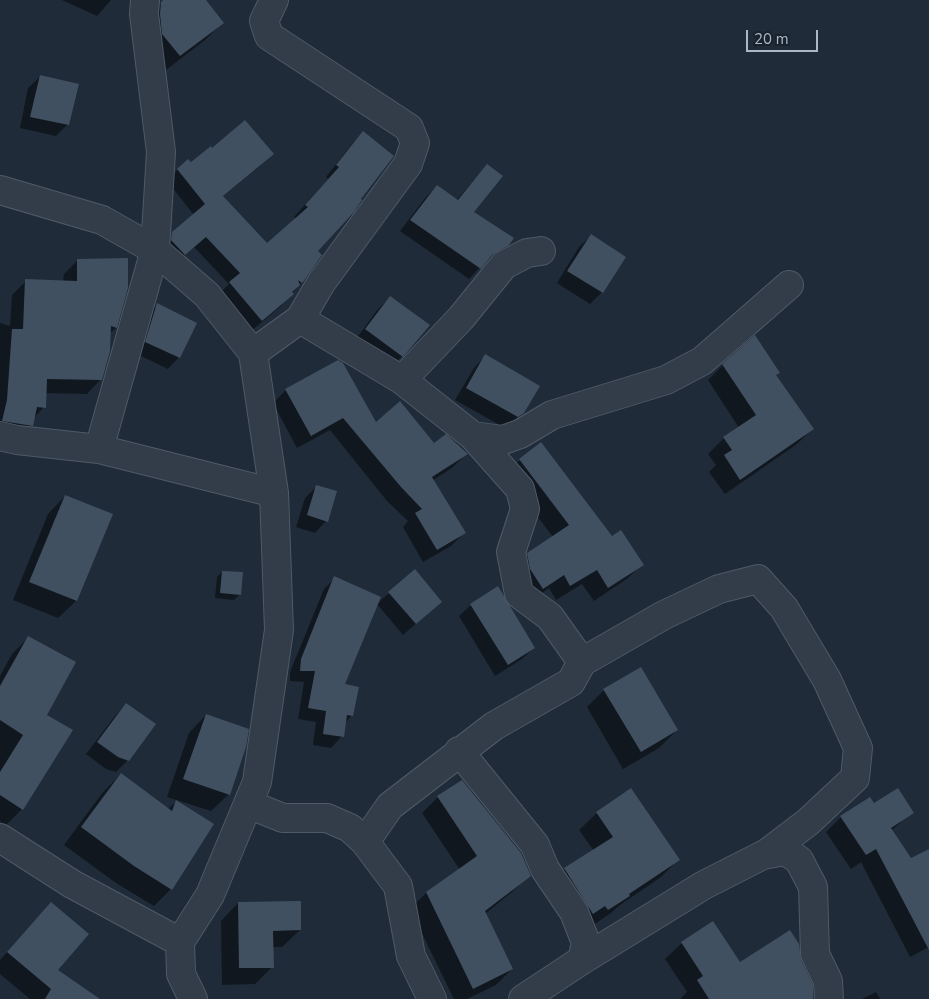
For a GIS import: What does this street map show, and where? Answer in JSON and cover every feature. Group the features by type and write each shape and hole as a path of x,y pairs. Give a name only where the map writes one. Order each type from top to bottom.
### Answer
{"street":[{"path":"99,449 155,250 161,152 144,14 145,0"},
{"path":"253,353 300,319 321,283 408,164 415,143 409,128 269,36 264,21 274,0"},
{"path":"0,190 102,220 155,250 207,295 253,353 274,493 279,630 257,782 210,895 180,942 181,974 193,999"},
{"path":"402,380 461,318 504,265 527,253 541,251"},
{"path":"472,436 503,440 520,434 552,414 666,380 702,361 789,285"},
{"path":"300,319 402,380 472,436 520,489 525,509 511,552 519,594 550,617 582,662"},
{"path":"0,436 17,440 99,449 274,493"},
{"path":"365,842 390,806 459,751 494,726 571,682 582,662 664,615 718,589 758,579 784,608 827,680 858,748 855,778 808,822 766,854 704,885 582,960 523,999"},
{"path":"459,751 535,845 546,869 574,912 586,944 582,960"},
{"path":"248,804 283,818 328,818 350,828 365,842 398,886 411,956 432,999"},
{"path":"0,838 72,884 180,942"},
{"path":"766,854 785,851 800,860 813,887 815,954 828,981 829,999"}],"building":[{"path":"163,0 206,0 224,23 180,56 162,34 160,14 161,2"},
{"path":"40,75 79,84 69,125 30,117"},
{"path":"245,120 274,154 223,196 267,243 308,207 305,205 339,167 336,165 363,131 394,156 361,199 354,212 318,251 322,255 303,282 298,280 300,285 292,292 294,294 262,321 229,282 240,273 206,237 185,255 171,240 172,232 205,204 177,169 188,159 191,162 211,146 212,148"},
{"path":"487,164 503,176 474,212 514,238 509,245 492,255 481,269 410,220 437,185 458,200"},
{"path":"591,234 626,257 603,293 567,271"},
{"path":"128,258 128,288 117,328 111,326 110,351 102,380 47,379 46,408 37,407 33,426 2,421 7,400 12,329 23,329 25,279 77,281 77,259"},
{"path":"390,296 430,325 403,357 365,329"},
{"path":"157,303 197,323 180,358 145,342"},
{"path":"755,335 780,373 776,375 814,429 740,480 724,455 732,450 723,437 756,415 722,364"},
{"path":"485,354 540,386 524,413 518,417 466,388"},
{"path":"338,360 343,363 376,422 400,401 434,443 446,434 468,454 432,477 466,533 437,550 415,513 422,509 343,418 311,436 285,389"},
{"path":"541,442 612,536 621,530 644,565 608,588 597,570 570,586 564,575 543,589 530,569 527,553 569,525 519,459"},
{"path":"316,485 337,491 328,522 307,515"},
{"path":"65,495 113,514 77,601 29,582"},
{"path":"415,569 442,602 416,624 388,592"},
{"path":"222,571 243,572 241,595 220,593"},
{"path":"334,576 381,597 345,684 359,687 353,716 347,715 344,737 323,734 326,711 308,708 315,671 300,671 301,659"},
{"path":"498,586 535,648 508,665 470,604"},
{"path":"28,636 76,662 47,715 73,730 23,810 0,795 0,772 23,735 0,720 0,686"},
{"path":"641,667 678,730 641,752 603,689"},
{"path":"126,703 156,724 129,761 118,757 97,742"},
{"path":"206,714 249,729 246,747 230,795 183,779"},
{"path":"121,773 172,811 176,800 214,824 172,890 134,866 81,827"},
{"path":"462,780 521,853 531,876 485,911 513,969 473,989 426,892 477,856 437,796"},
{"path":"631,788 680,860 608,910 605,906 593,914 564,868 613,837 596,812"},
{"path":"898,788 914,813 891,828 911,858 929,849 929,950 876,849 866,855 840,816 870,797 874,803"},
{"path":"301,901 301,930 273,931 274,968 239,968 238,902"},
{"path":"51,902 89,934 58,970 100,999 45,999 51,989 7,952"},
{"path":"713,921 740,962 790,930 799,944 801,960 813,985 813,999 709,999 697,980 703,976 681,942"}]}
